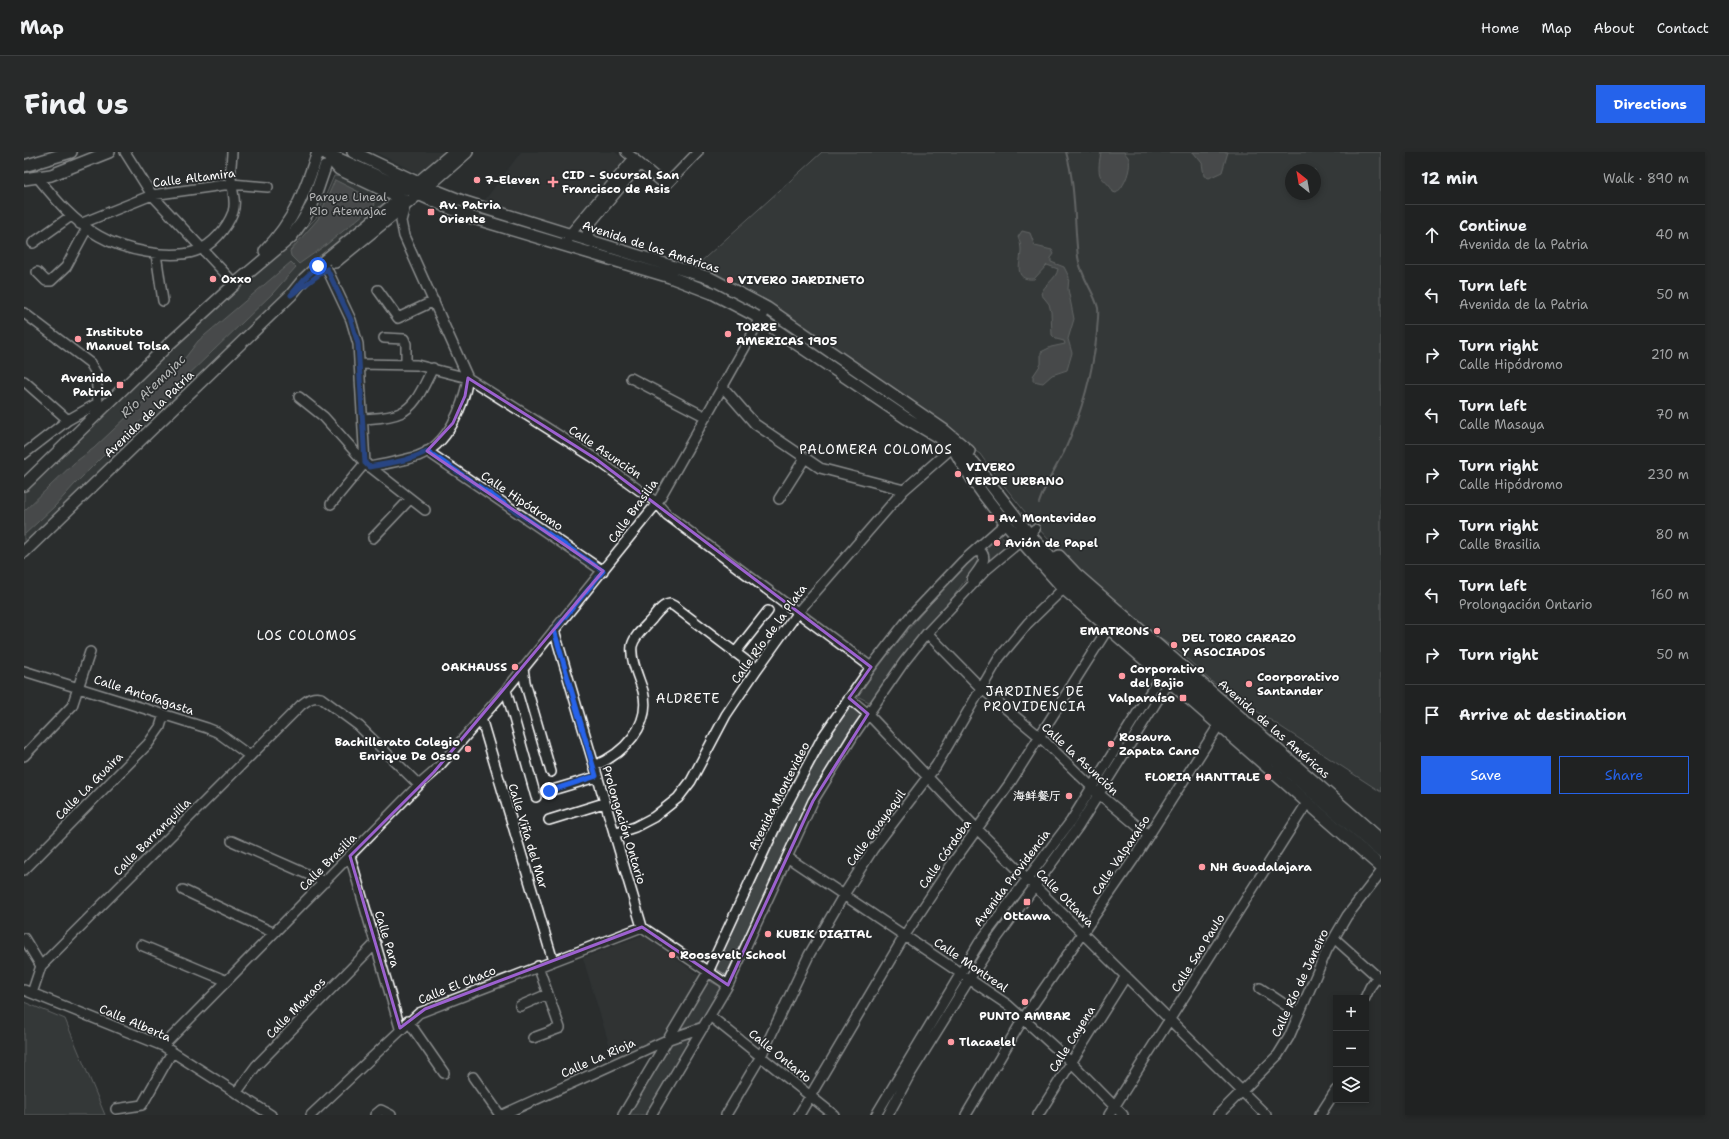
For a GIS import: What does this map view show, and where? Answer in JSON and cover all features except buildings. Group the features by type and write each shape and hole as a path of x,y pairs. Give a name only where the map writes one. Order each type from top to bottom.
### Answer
{"main road":[{"path":"24,166 71,152"},
{"path":"24,179 38,178 64,170 109,152"},
{"name":"Avenida de las Américas","path":"353,152 465,202 703,276 763,306 959,442 977,459 1028,534 1070,581 1116,615 1228,712 1379,838"},
{"name":"Avenida de la Patria","path":"24,552 291,295 304,279 318,266 400,204 418,195 425,184 454,152"},
{"name":"Avenida de la Patria","path":"425,184 467,152"},
{"path":"235,284 276,239 293,216 322,153"},
{"name":"Avenida de las Américas","path":"322,153 470,217 670,277 712,293 760,319 906,418 953,447 974,463 1028,534 1070,581 1107,629 1381,868"},
{"path":"24,485 102,403 235,284 283,244 296,230 312,205 325,167"},
{"name":"Avenida de la Patria","path":"291,295 327,269 400,204"},
{"path":"736,306 763,306"},
{"name":"Avenida de las Américas","path":"953,447 965,470 1007,522 1028,534"},
{"name":"Avenida de las Américas","path":"1228,712 1381,852"}],"street":[{"path":"125,152 152,195 235,284"},
{"path":"38,178 71,216 84,226 112,242 131,249 156,254 189,254 202,249 222,231 229,221 234,201 231,184 232,152"},
{"path":"626,152 664,184 668,183 698,152"},
{"path":"590,241 587,230 589,225 611,193 637,161"},
{"name":"Calle Altamira","path":"84,226 152,195 231,184 268,188"},
{"path":"566,246 570,234 611,193"},
{"path":"331,504 367,465 404,460 427,451 445,435 453,423 465,396 468,378 404,236 400,204"},
{"path":"33,243 71,216"},
{"path":"37,272 46,281 51,281 66,267 84,226"},
{"path":"156,254 163,301"},
{"path":"327,269 351,320 358,344 367,465"},
{"path":"378,290 398,318 434,301"},
{"name":"Calle Brasilia","path":"163,1046 419,785 434,772 506,690 603,571 657,503 760,319 763,306"},
{"path":"24,314 90,363 96,373 102,403 68,420 24,454"},
{"path":"384,338 404,340 406,344 406,364"},
{"name":"Calle Asunción","path":"359,364 406,364 433,368 468,378 596,459 657,503 667,515 871,667"},
{"path":"363,419 399,414 409,408 416,399 433,368"},
{"path":"631,378 706,417"},
{"path":"24,381 68,420"},
{"path":"722,386 756,424 820,468 904,490"},
{"path":"299,397 324,417 367,465 425,510"},
{"name":"Calle Río de la Plata","path":"614,834 635,827 654,817 678,798 691,781 720,726 756,669 798,612 904,490 953,447"},
{"name":"Calle Hipódromo","path":"427,451 603,571"},
{"path":"779,498 805,458"},
{"path":"373,538 410,499"},
{"name":"Avenida Montevideo","path":"623,1115 708,972 778,821 822,738 871,667 909,618 972,553 1007,522"},
{"path":"652,1115 728,985 813,802 868,714 904,662 962,594 986,570 1028,534"},
{"path":"962,594 984,558 984,554 980,551 972,553"},
{"name":"Calle Guayaquil","path":"726,1115 761,1056 809,955 843,896 873,849 928,777 950,743 981,688 1012,641 1070,581"},
{"path":"594,766 606,761 620,752 633,737 640,722 644,709 644,693 633,659 632,645 636,638 663,607 670,604 674,606 756,669"},
{"path":"735,653 768,611"},
{"name":"Calle Córdoba","path":"799,1115 905,935 977,829 1010,784 1116,615"},
{"name":"Prolongación Ontario","path":"554,630 596,776 642,927"},
{"name":"Calle la Asunción","path":"927,634 981,688 1040,737 1098,793 1148,836"},
{"path":"24,756 72,706 90,652"},
{"name":"Avenida Providencia","path":"876,1115 960,972 979,943 1070,821 1091,786 1173,665"},
{"path":"524,668 525,682 551,772"},
{"name":"Calle Antofagasta","path":"24,671 79,687 212,730 250,756"},
{"name":"Avenida Providencia","path":"888,1115 909,1076 970,978 1078,826 1164,678"},
{"path":"506,690 536,797"},
{"name":"Calle Barranquilla","path":"28,991 41,966 300,705 315,697 321,698 359,726 419,785"},
{"name":"Calle Ottawa","path":"849,698 868,714 977,829 1266,1115"},
{"name":"Calle Valparaíso","path":"966,1115 1023,1019 1148,836 1228,712"},
{"name":"Calle La Guaira","path":"24,870 148,744 160,727 164,714"},
{"name":"Calle Viña del Mar","path":"481,718 553,961"},
{"path":"549,791 596,776"},
{"path":"550,820 604,803"},
{"name":"Calle Sao Paulo","path":"1109,1115 1307,803"},
{"path":"232,841 324,882"},
{"name":"Calle Para","path":"350,856 400,1028"},
{"name":"Calle Montreal","path":"787,857 843,896 970,978 1008,1005 1071,1062 1123,1115"},
{"name":"Calle Río de Janeiro","path":"1218,1115 1278,1055 1289,1037 1321,962 1334,938 1347,916 1381,872"},
{"path":"183,890 274,933"},
{"path":"642,927 728,985"},
{"name":"Calle El Chaco","path":"311,1115 400,1028 425,1010 642,927"},
{"path":"24,938 41,966"},
{"path":"1334,938 1379,978 1370,987 1367,995"},
{"name":"Calle Manaos","path":"236,1093 256,1066 376,943"},
{"path":"141,945 227,981"},
{"path":"534,1038 560,1028 538,966"},
{"name":"Calle Cayena","path":"1038,1115 1126,976"},
{"path":"1260,988 1299,1014"},
{"name":"Calle Alberta","path":"28,991 163,1046 271,1115"},
{"path":"520,1006 548,994"},
{"name":"Calle Ontario","path":"710,1016 834,1115"},
{"path":"408,1021 444,1073"},
{"name":"Calle La Rioja","path":"501,1115 669,1039 704,1027"},
{"path":"116,1109 142,1105 172,1052"},
{"path":"473,1077 501,1115"},
{"path":"1320,1115 1333,1095"},
{"path":"375,1115 381,1110 391,1115"}],"highlighted area":[{"path":"468,378 596,459 871,667 849,698 868,714 813,801 728,985 642,927 425,1009 400,1028 350,856 434,772 603,571 427,451 453,423 465,396"}],"shaded area":[{"path":"375,152 450,152 423,176"},
{"name":"CID - Sucursal San Francisco de Asis","path":"521,152 615,152 625,160 571,229 482,204"},
{"path":"643,935 699,976 664,1038 614,1060 583,958"}],"green space":[{"path":"822,152 1381,152 1381,792 1212,682 1183,655 1164,641 1097,601 1061,553 1037,527 980,454 748,293 696,266"},
{"name":"Parque Lineal Rio Atemajac","path":"334,176 347,177 390,200 337,244 24,545 24,492 84,432 231,295 270,263 316,218"},
{"path":"999,533 1009,544 983,567 988,556 987,552 982,549"},
{"path":"978,554 982,560 975,567 942,612 907,650 871,703 857,696 914,622 961,570"},
{"path":"848,705 863,715 788,846 726,975 715,968 798,793"},
{"path":"708,980 721,987 700,1022 680,1029"},
{"path":"24,1002 65,1019 105,1115 24,1115"},
{"path":"695,1035 647,1115 627,1115 670,1043"}],"water":[{"path":"1101,152 1124,152 1128,157 1129,171 1125,182 1116,193 1113,192 1100,175 1099,165"},
{"path":"1193,152 1228,152 1222,172 1209,178 1204,176 1202,163"},
{"path":"335,180 373,199 375,205 326,245 299,264 291,256 290,251 318,219"},
{"path":"1022,231 1030,233 1035,246 1052,250 1054,254 1051,258 1051,262 1064,267 1069,277 1068,289 1074,319 1068,339 1072,353 1067,370 1052,375 1043,383 1033,381 1033,376 1041,364 1041,352 1051,347 1065,344 1064,341 1056,339 1052,335 1051,312 1049,304 1041,294 1055,276 1058,269 1047,265 1034,279 1027,279 1020,274 1019,265 1021,248 1018,237"},
{"name":"Río Atemajac","path":"291,262 296,267 273,293 182,381 162,404 129,430 55,506 24,535 24,511 74,463 94,448 148,397 144,390 172,371 185,358 198,341"}],"waterway":[{"path":"1039,503 1047,483 1064,452 1076,423 1093,363 1097,332 1098,308 1082,271 1078,257 1072,178 1066,152"},
{"path":"997,502 1020,531"}],"place":[{"name":"7-Eleven","path":"477,180"},
{"name":"CID - Sucursal San Francisco de Asis","path":"553,182"},
{"name":"Av. Patria Oriente","path":"431,212"},
{"name":"Oxxo","path":"213,279"},
{"name":"VIVERO JARDINETO","path":"730,280"},
{"name":"TORRE AMERICAS 1905","path":"728,334"},
{"name":"Instituto Manuel Tolsa","path":"78,339"},
{"name":"Avenida Patria","path":"120,385"},
{"name":"VIVERO VERDE URBANO","path":"958,474"},
{"name":"Av. Montevideo","path":"991,518"},
{"name":"Avión de Papel","path":"997,543"},
{"name":"EMATRONS","path":"1157,631"},
{"name":"DEL TORO CARAZO Y ASOCIADOS","path":"1174,645"},
{"name":"OAKHAUSS","path":"515,667"},
{"name":"Corporativo del Bajio","path":"1122,676"},
{"name":"Coorporativo Santander","path":"1249,684"},
{"name":"Valparaíso","path":"1183,698"},
{"name":"Rosaura Zapata Cano","path":"1111,744"},
{"name":"Bachillerato Colegio Enrique De Osso","path":"468,749"},
{"name":"FLORIA HANTTALE","path":"1268,777"},
{"name":"海鲜餐厅","path":"1069,796"},
{"name":"NH Guadalajara","path":"1202,867"},
{"name":"Ottawa","path":"1027,902"},
{"name":"KUBIK DIGITAL","path":"768,934"},
{"name":"Roosevelt School","path":"672,955"},
{"name":"PUNTO AMBAR","path":"1025,1002"},
{"name":"Tlacaelel","path":"951,1042"}],"district":[{"name":"PALOMERA COLOMOS","path":"876,449"},
{"name":"LOS COLOMOS","path":"307,635"},
{"name":"ALDRETE","path":"688,698"},
{"name":"JARDINES DE PROVIDENCIA","path":"1035,698"}],"route":[{"path":"318,266 304,279 291,295 327,269 351,320 358,344 365,463 369,467 419,456 427,451 603,571 554,630 596,776 549,791"}]}
